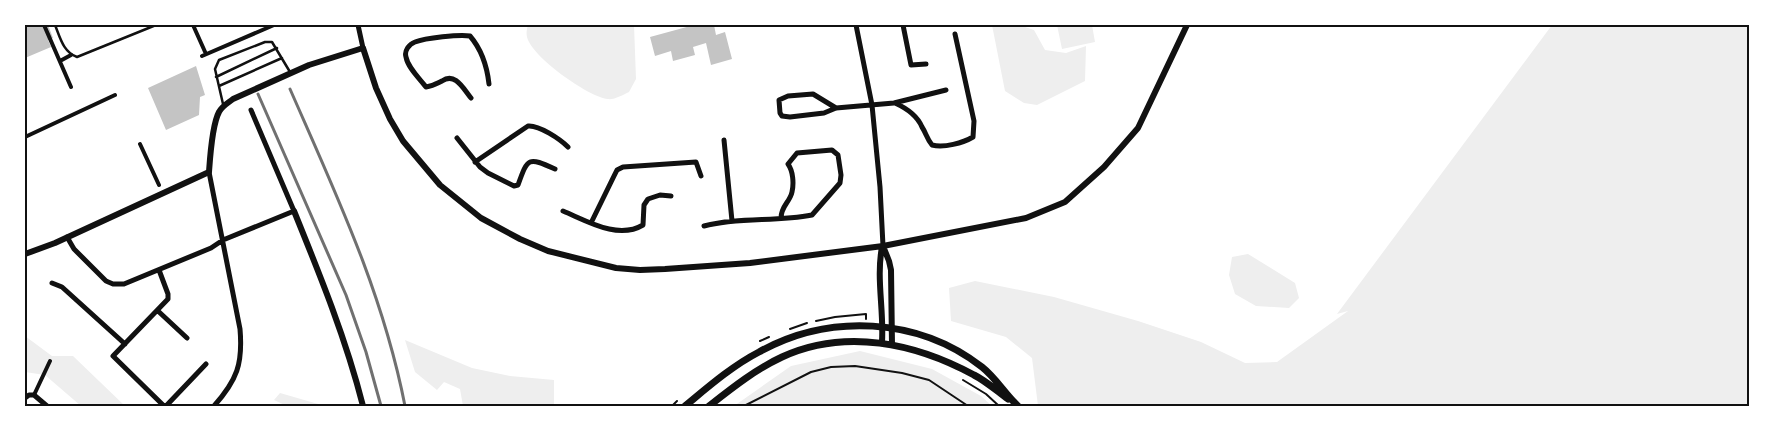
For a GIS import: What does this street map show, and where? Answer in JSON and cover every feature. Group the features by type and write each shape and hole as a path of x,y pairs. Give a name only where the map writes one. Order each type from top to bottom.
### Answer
{"main road":[{"path":"685,406 749,357 787,339 816,330 866,325 906,330 958,351 982,367 999,383 1015,404"},
{"path":"709,406 746,378 784,356 806,348 858,341 882,342 933,356 953,364 976,376 1015,404"}],"street":[{"path":"44,25 71,87"},
{"path":"193,25 204,55 274,25"},
{"path":"358,25 363,48 376,88 390,119 403,141 440,185 481,218 520,239 548,251 616,268 648,270 750,263 882,246 1026,218 1065,202 1104,167 1138,128 1187,25"},
{"path":"856,25 872,105 880,188 882,246 879,262 883,326 882,342"},
{"path":"903,25 911,65 926,64"},
{"path":"894,103 904,107 918,119 928,140 932,144 947,145 964,142 974,137 974,121 955,34"},
{"path":"471,98 455,79 451,77 435,85 426,86 406,57 406,50 410,45 415,42 441,38 470,36 486,64 488,84"},
{"path":"214,406 231,386 236,376 240,366 242,346 210,172 210,157 218,113 223,106 233,99 291,73 309,65 363,48"},
{"path":"60,61 71,55"},
{"path":"836,108 813,94 788,96 779,100 780,113 784,117 824,113 836,108 894,103 946,90"},
{"path":"25,137 115,95"},
{"path":"251,110 331,305 363,406"},
{"path":"475,162 528,126 533,126 561,140 568,146"},
{"path":"457,138 475,162 488,173 514,186 518,184 525,166 530,161 536,160 555,169"},
{"path":"724,140 732,221"},
{"path":"140,144 159,185"},
{"path":"704,226 732,221 781,218 812,215 840,183 841,175 836,152 823,150 797,154 788,164 792,170 792,192 781,212 781,218"},
{"path":"591,223 617,170 624,166 696,162 701,176"},
{"path":"25,254 67,238 210,172"},
{"path":"563,211 612,230 638,228 643,225 644,205 648,199 671,196"},
{"path":"67,238 74,249 106,282 124,284 294,211"},
{"path":"882,246 891,270 892,345"},
{"path":"159,270 168,299 114,356 165,406 206,364"},
{"path":"52,283 62,287 125,344"},
{"path":"158,311 187,338"},
{"path":"25,398 34,394 50,361"},
{"path":"34,394 46,406"}],"lane":[{"path":"55,25 64,47 71,55 77,57 156,25"},
{"path":"223,106 215,69 219,60 265,42 272,42 291,73"},
{"path":"216,77 277,48"},
{"path":"219,86 282,58"}],"path":[{"path":"744,406 811,372 831,367 855,366 902,373 929,380 968,406"},
{"path":"962,379 986,394 999,406"}],"shaded area":[{"path":"528,25 634,25 636,79 629,92 616,98 608,99 599,97 575,84 549,64 531,45 527,35"},
{"path":"992,25 1019,25 1034,30 1045,50 1066,53 1086,46 1085,81 1037,105 1024,103 1005,91"},
{"path":"1057,25 1092,25 1095,42 1062,49"},
{"path":"1552,25 1749,25 1749,406 1038,406 1032,358 1006,337 951,321 949,288 975,281 1054,297 1138,321 1201,342 1245,363 1277,362 1348,311 1337,314"},
{"path":"1248,254 1295,283 1299,298 1289,308 1256,306 1235,294 1229,275 1232,257"},
{"path":"25,336 52,356 73,356 125,406 81,406 45,375 25,372"},
{"path":"405,340 472,368 510,376 554,380 554,406 463,406 460,389 444,382 437,390 415,372"},
{"path":"860,351 932,369 981,396 992,406 734,406 791,366"},
{"path":"280,393 325,406 287,406 274,400"}],"building":[{"path":"25,25 48,25 53,38 48,40 51,47 25,58"},
{"path":"694,25 714,25 716,35 725,32 732,59 711,65 706,43 693,47 695,55 673,61 671,51 655,56 650,37"},
{"path":"196,66 205,95 200,97 199,115 166,130 148,88"}],"railway":[{"path":"290,89 341,206 371,284 396,364 405,406"},
{"path":"258,94 346,295 366,352 381,406"}]}
